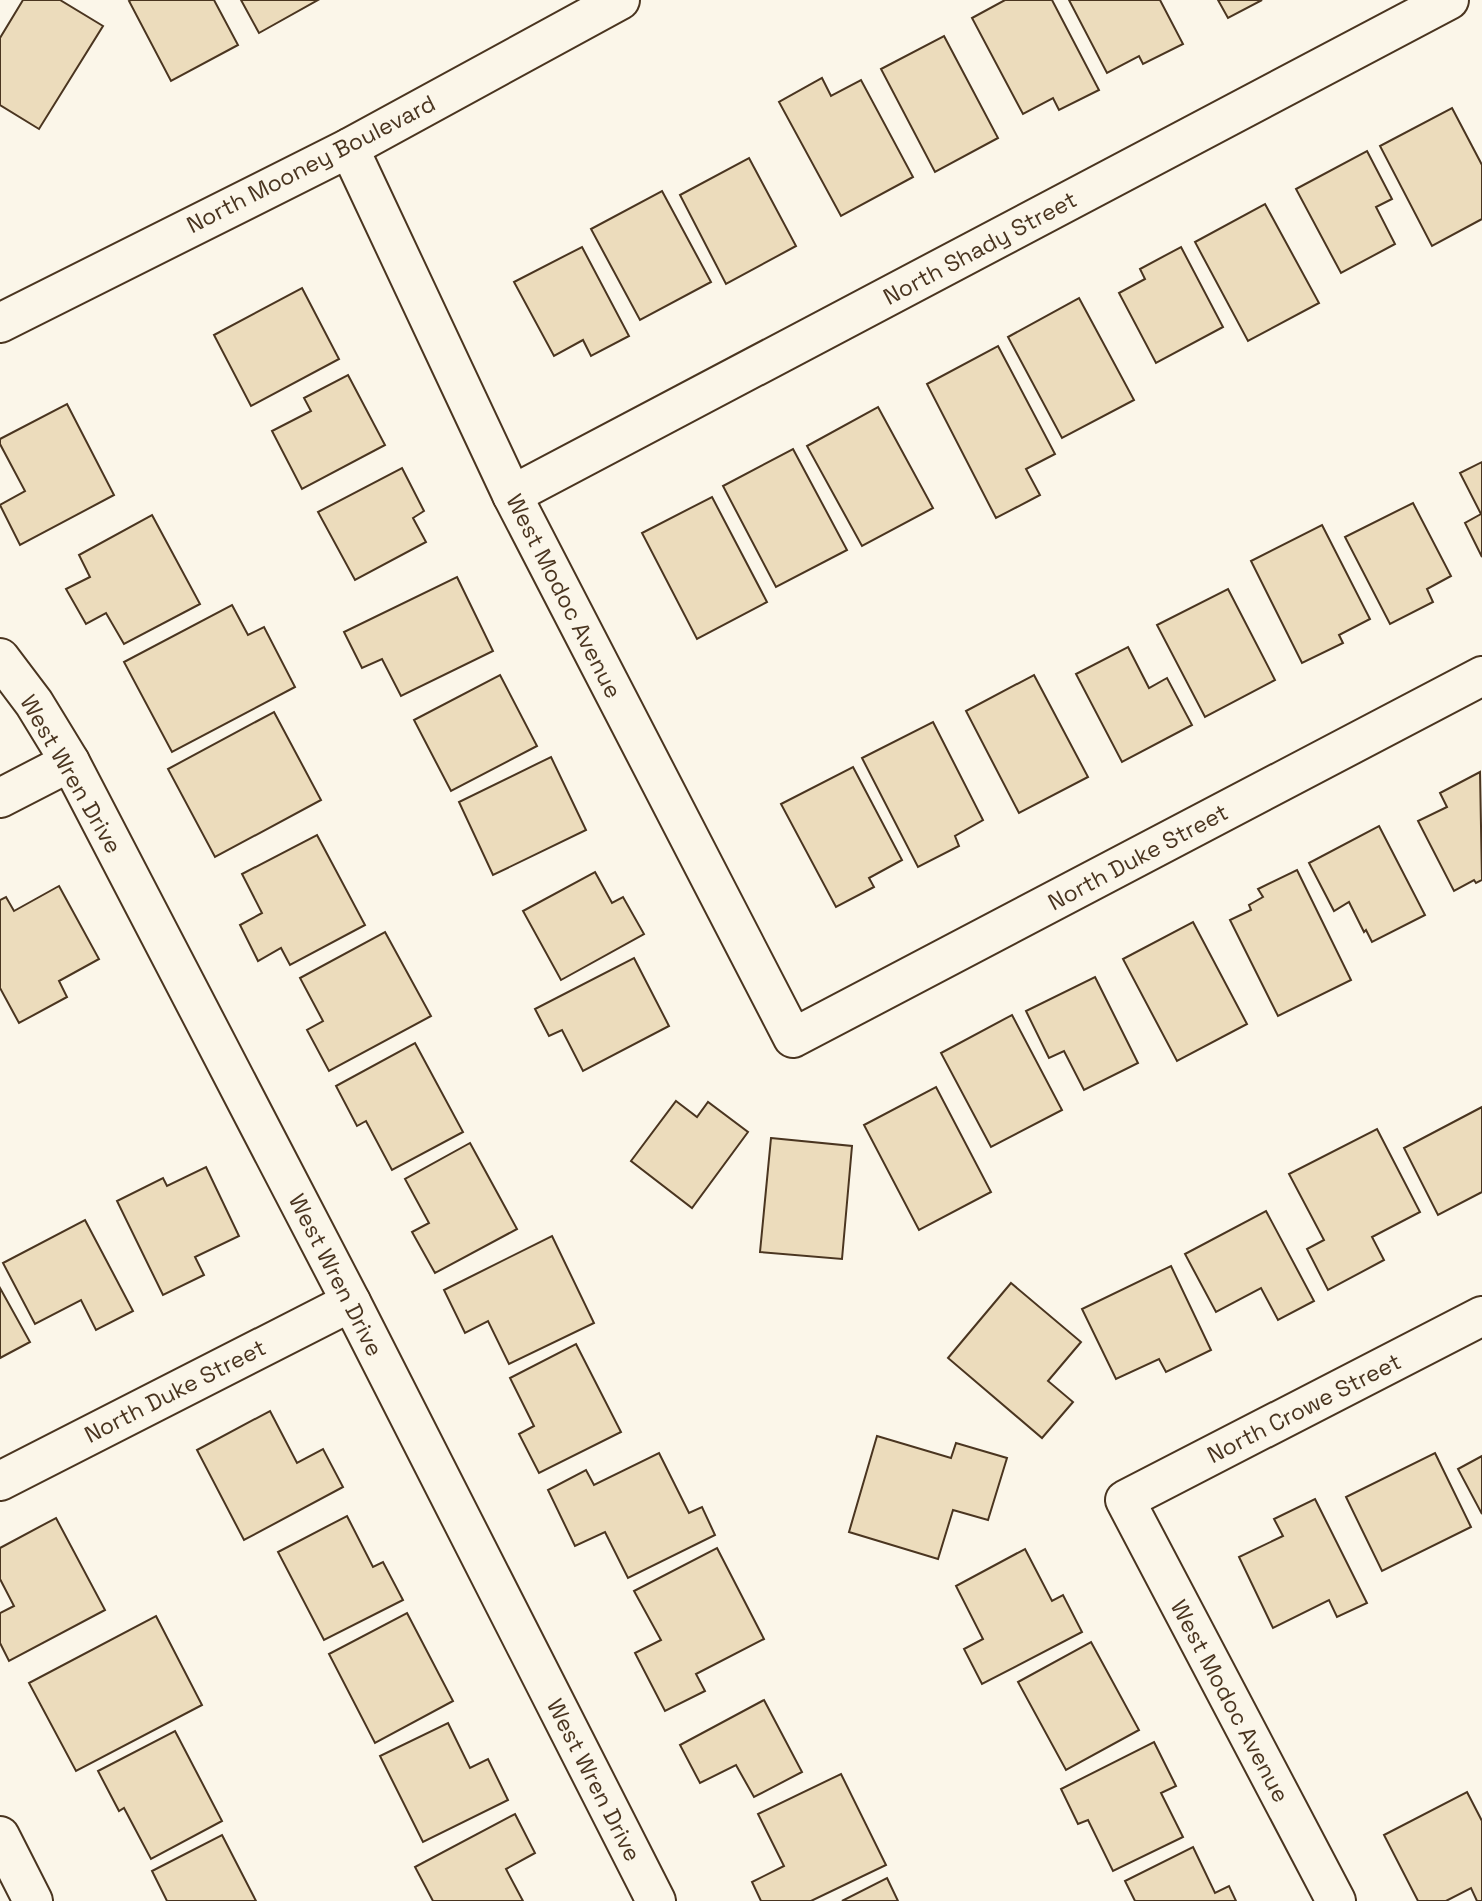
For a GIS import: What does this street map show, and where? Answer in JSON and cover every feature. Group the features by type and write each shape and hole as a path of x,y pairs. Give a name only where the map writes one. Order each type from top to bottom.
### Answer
{"street":[{"name":"North Mooney Boulevard","path":"0,323 349,148 620,0"},
{"name":"North Shady Street","path":"512,495 1449,0"},
{"name":"West Modoc Avenue","path":"349,148 512,495 793,1038"},
{"name":"West Wren Drive","path":"0,658 34,703 70,762 351,1302 656,1901"},
{"name":"North Duke Street","path":"793,1038 1482,676"},
{"path":"0,798 70,762"},
{"name":"North Duke Street","path":"0,1481 351,1302"},
{"name":"North Crowe Street","path":"1125,1500 1482,1315"},
{"name":"West Modoc Avenue","path":"1125,1500 1336,1901"},
{"path":"0,1836 33,1901"}],"building":[{"path":"23,0 60,0 103,26 39,129 0,105 0,38"},
{"path":"214,0 238,45 171,81 129,1"},
{"path":"241,0 318,0 259,33"},
{"path":"1005,0 1052,0 1099,90 1059,110 1053,98 1023,114 972,18"},
{"path":"1069,0 1160,0 1183,44 1143,64 1139,56 1107,73"},
{"path":"1218,0 1262,0 1228,18"},
{"path":"944,36 998,138 935,172 881,69"},
{"path":"822,78 831,96 861,80 913,177 841,216 779,102"},
{"path":"1452,108 1482,165 1482,219 1432,246 1380,146"},
{"path":"1367,151 1392,199 1376,207 1395,244 1341,273 1296,189"},
{"path":"749,158 796,246 726,284 680,195"},
{"path":"662,191 711,282 640,320 591,229"},
{"path":"1265,204 1319,303 1248,341 1195,242"},
{"path":"582,247 629,336 591,356 583,340 554,356 514,282"},
{"path":"1181,247 1223,327 1156,363 1119,293 1145,279 1140,269"},
{"path":"302,288 339,359 251,406 214,335"},
{"path":"1079,298 1134,400 1062,438 1008,337"},
{"path":"998,346 1055,454 1026,469 1040,495 996,518 927,384"},
{"path":"348,375 385,445 302,489 272,431 311,411 304,398"},
{"path":"67,404 114,495 20,545 0,505 25,491 0,444 0,439"},
{"path":"878,407 933,508 862,546 807,446"},
{"path":"793,449 847,550 776,587 723,486"},
{"path":"1482,462 1482,557 1465,523 1481,514 1460,473"},
{"path":"402,468 424,511 413,518 426,542 355,580 318,512"},
{"path":"712,497 767,602 697,639 642,533"},
{"path":"1413,503 1451,576 1427,589 1433,602 1390,624 1345,537"},
{"path":"152,515 200,604 124,644 106,613 86,624 66,589 90,577 79,555"},
{"path":"1322,525 1370,619 1339,635 1343,643 1302,663 1251,561"},
{"path":"457,577 493,651 401,696 382,659 362,668 344,632"},
{"path":"1228,589 1275,680 1205,717 1157,625"},
{"path":"232,605 248,635 264,627 295,687 172,752 124,662"},
{"path":"1128,647 1149,688 1167,678 1192,725 1122,762 1076,674"},
{"path":"500,675 537,746 451,791 414,720"},
{"path":"1034,675 1088,777 1019,813 966,711"},
{"path":"274,712 321,800 215,857 168,769"},
{"path":"933,722 983,820 955,836 959,846 918,867 862,758"},
{"path":"551,757 586,830 493,875 459,802"},
{"path":"853,767 902,860 869,878 874,887 836,907 781,804"},
{"path":"1480,772 1482,880 1476,883 1474,880 1454,891 1418,821 1447,807 1440,793"},
{"path":"1379,826 1425,915 1372,942 1349,902 1334,911 1309,863"},
{"path":"317,835 365,925 290,965 281,948 258,961 240,925 262,913 242,874"},
{"path":"1297,870 1351,980 1278,1016 1230,920 1251,910 1249,905 1263,897 1258,889"},
{"path":"595,872 612,903 623,897 644,934 561,980 523,911"},
{"path":"59,886 99,959 59,981 67,997 19,1023 0,988 0,900 6,897 14,911"},
{"path":"1193,922 1247,1024 1177,1061 1123,959"},
{"path":"385,932 431,1016 329,1071 307,1030 323,1021 300,978"},
{"path":"634,958 669,1026 583,1071 562,1030 549,1036 535,1009"},
{"path":"1095,977 1138,1063 1084,1090 1064,1051 1049,1058 1026,1011"},
{"path":"1012,1015 1062,1110 991,1147 941,1053"},
{"path":"415,1043 463,1132 392,1170 366,1121 357,1126 336,1086"},
{"path":"936,1087 991,1192 919,1230 864,1125"},
{"path":"676,1101 697,1117 708,1102 748,1132 692,1208 631,1161"},
{"path":"1482,1107 1482,1192 1438,1215 1404,1148"},
{"path":"1377,1129 1420,1212 1372,1237 1384,1260 1328,1290 1307,1249 1324,1240 1289,1174"},
{"path":"771,1138 852,1146 842,1259 760,1252"},
{"path":"470,1143 517,1229 435,1273 412,1232 429,1223 405,1179"},
{"path":"206,1167 239,1236 195,1257 204,1275 163,1295 117,1201 163,1178 167,1186"},
{"path":"1266,1211 1314,1301 1278,1320 1261,1288 1216,1312 1185,1254"},
{"path":"85,1220 133,1311 96,1330 81,1300 35,1324 3,1263"},
{"path":"552,1236 594,1323 509,1364 488,1321 465,1333 444,1290"},
{"path":"1171,1266 1211,1350 1166,1372 1159,1359 1116,1379 1082,1309"},
{"path":"1011,1283 1081,1342 1048,1381 1073,1402 1042,1438 948,1358"},
{"path":"0,1288 30,1342 0,1358"},
{"path":"576,1344 621,1432 539,1473 519,1434 534,1426 510,1378"},
{"path":"270,1411 297,1463 323,1449 343,1487 244,1540 197,1450"},
{"path":"877,1436 951,1458 956,1443 1007,1458 988,1520 953,1510 938,1559 849,1532"},
{"path":"659,1453 689,1513 702,1507 715,1535 628,1578 605,1532 575,1546 548,1490 586,1470 594,1485"},
{"path":"1435,1453 1471,1527 1382,1571 1346,1497"},
{"path":"1482,1456 1482,1514 1458,1469"},
{"path":"1315,1499 1367,1603 1337,1617 1329,1600 1273,1628 1239,1557 1283,1536 1274,1519"},
{"path":"347,1516 373,1567 383,1562 403,1600 324,1640 278,1552"},
{"path":"56,1518 105,1610 9,1661 0,1643 0,1613 14,1606 0,1579 0,1548"},
{"path":"717,1548 764,1639 696,1674 705,1691 665,1711 635,1653 661,1640 634,1591"},
{"path":"1025,1549 1052,1601 1063,1595 1082,1632 982,1684 964,1649 983,1639 956,1586"},
{"path":"407,1613 453,1701 375,1743 329,1654"},
{"path":"156,1616 202,1705 76,1771 29,1683"},
{"path":"1091,1642 1139,1730 1066,1770 1018,1682"},
{"path":"764,1700 802,1772 754,1797 736,1765 700,1783 680,1745"},
{"path":"448,1723 470,1768 488,1759 508,1800 423,1842 380,1756"},
{"path":"175,1731 222,1821 151,1859 124,1808 119,1811 98,1771"},
{"path":"1154,1742 1176,1786 1161,1793 1183,1837 1113,1871 1088,1820 1078,1824 1061,1789"},
{"path":"841,1774 886,1865 811,1901 761,1901 752,1882 784,1866 758,1814"},
{"path":"1467,1792 1482,1821 1482,1901 1477,1901 1471,1888 1446,1901 1418,1901 1384,1835"},
{"path":"515,1814 535,1853 506,1869 523,1901 433,1901 415,1867"},
{"path":"222,1835 256,1901 167,1901 152,1871"},
{"path":"1193,1847 1215,1893 1229,1886 1236,1901 1135,1901 1125,1881"},
{"path":"887,1878 898,1901 842,1901"}]}
